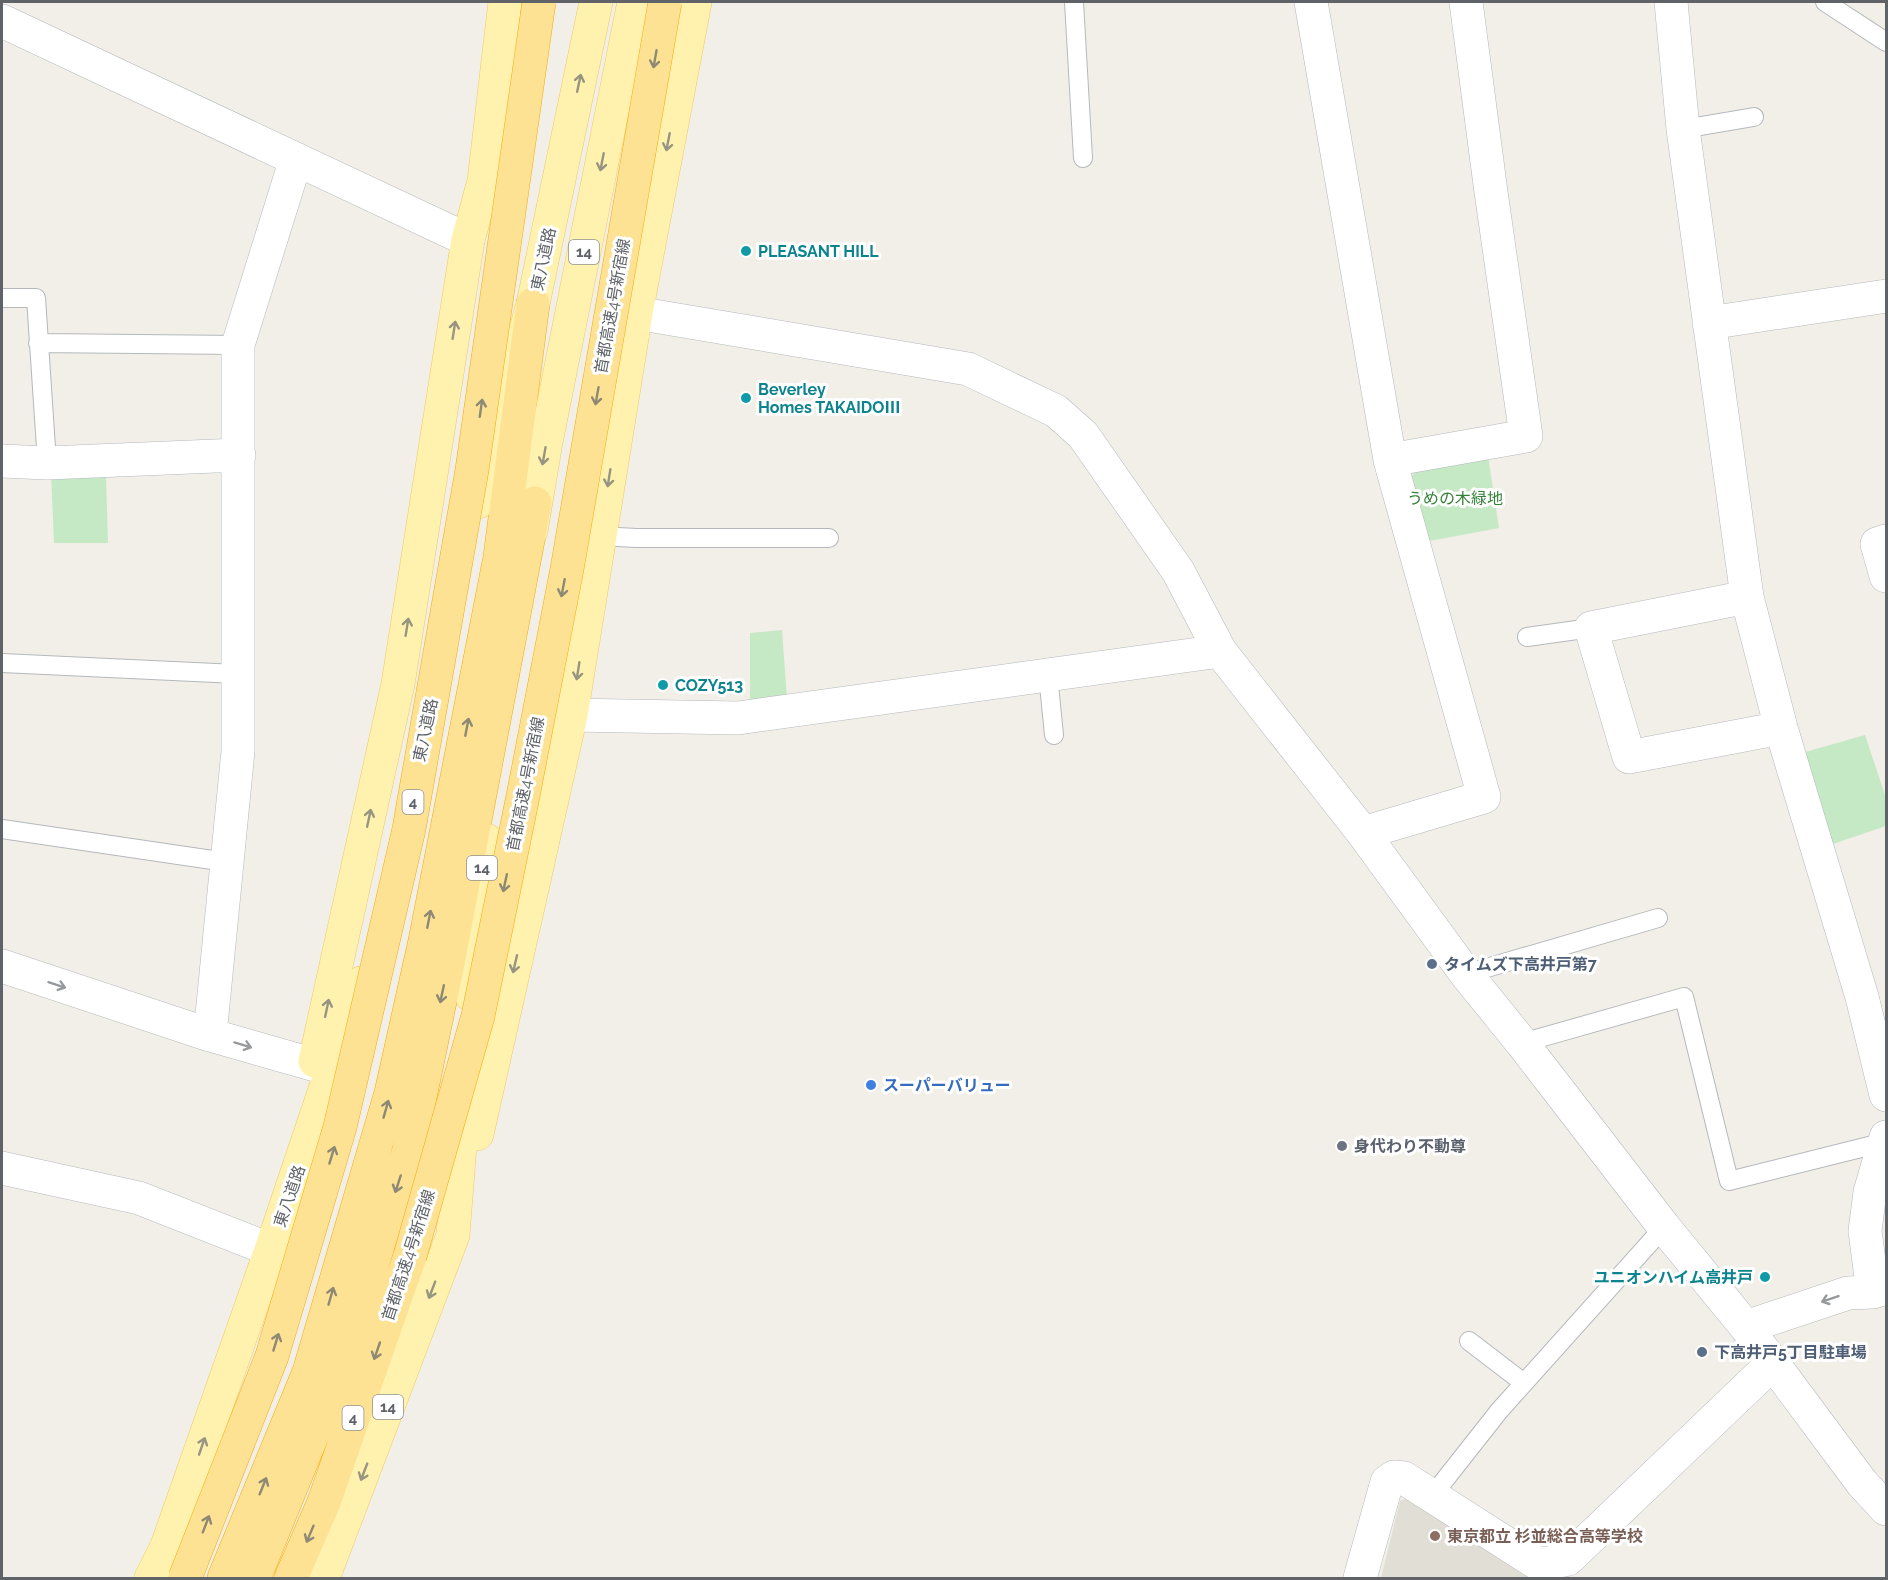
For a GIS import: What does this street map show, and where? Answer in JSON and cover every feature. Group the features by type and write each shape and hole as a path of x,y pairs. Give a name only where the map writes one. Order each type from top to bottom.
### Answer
{"highway":[{"name":"4","path":"185,1578 272,1356 337,1139 409,829 472,470 540,2"},
{"name":"首都高速4号新宿線","path":"291,1578 324,1502 411,1256 478,1016 565,580 665,2"},
{"path":"224,1578 322,1377 391,1093 425,941 500,557 533,304"},
{"path":"254,1578 322,1377 409,1150 449,958 535,503"}],"main road":[{"path":"271,1250 315,1065 398,684 468,240 484,181 505,2"},
{"name":"東八道路","path":"151,1578 167,1546 271,1250 385,911 464,552 533,304 596,2"},
{"name":"14","path":"324,1578 453,1235 480,884 535,503 634,2"},
{"path":"453,1235 546,830 570,715 636,313 695,2"}],"street":[{"path":"1311,2 1390,460 1484,797 1363,833"},
{"path":"1390,460 1526,435 1466,2"},
{"path":"1671,2 1683,129 1747,597 1781,728 1862,997 1887,1095"},
{"path":"2,21 468,240"},
{"path":"210,1035 238,751 238,345 296,159"},
{"path":"1709,323 1887,296"},
{"path":"636,313 968,369 1056,411 1083,435 1179,571 1220,651 1363,833 1466,974 1664,1227 1746,1327 1862,1483 1885,1504"},
{"path":"2,461 47,463 239,455"},
{"path":"1887,541 1877,544 1887,576"},
{"path":"1747,597 1591,628 1629,757 1781,728"},
{"path":"570,715 738,718 1220,651"},
{"path":"2,966 210,1035 315,1065"},
{"path":"1746,1327 1848,1293 1880,1290 1865,1231 1870,1192 1886,1140"},
{"path":"2,1168 139,1198 271,1250"},
{"path":"1359,1578 1387,1482 1394,1477 1404,1478 1540,1565 1568,1559 1773,1363"}],"lane":[{"path":"1074,2 1083,158"},
{"path":"1825,2 1887,42"},
{"path":"1683,129 1754,117"},
{"path":"2,298 36,298 47,463"},
{"path":"38,343 238,345"},
{"path":"600,536 829,538"},
{"path":"1527,637 1591,628"},
{"path":"2,663 237,674"},
{"path":"1048,675 1054,735"},
{"path":"2,829 226,862"},
{"path":"1466,974 1658,918"},
{"path":"1522,1043 1684,996 1729,1181 1886,1140"},
{"path":"1431,1496 1499,1411 1664,1227"},
{"path":"1469,1341 1524,1383"}],"shaded area":[{"name":"東京都立 杉並総合高等学校","path":"1411,1496 1572,1578 1381,1578 1400,1501"}],"green space":[{"name":"うめの木緑地","path":"1488,456 1499,528 1419,543 1407,483 1420,464"},
{"path":"51,472 106,476 108,543 54,543"},
{"path":"782,630 787,699 750,704 750,633"},
{"path":"1865,735 1886,798 1886,826 1830,845 1802,753"}],"place":[{"name":"PLEASANT HILL","path":"746,251"},
{"name":"Beverley Homes TAKAIDOⅢ","path":"746,398"},
{"name":"COZY513","path":"663,685"},
{"name":"タイムズ下高井戸第7","path":"1432,964"},
{"name":"スーパーバリュー","path":"871,1085"},
{"name":"身代わり不動尊","path":"1342,1146"},
{"name":"ユニオンハイム高井戸","path":"1765,1277"},
{"name":"下高井戸5丁目駐車場","path":"1702,1352"},
{"name":"東京都立 杉並総合高等学校","path":"1435,1536"}]}
